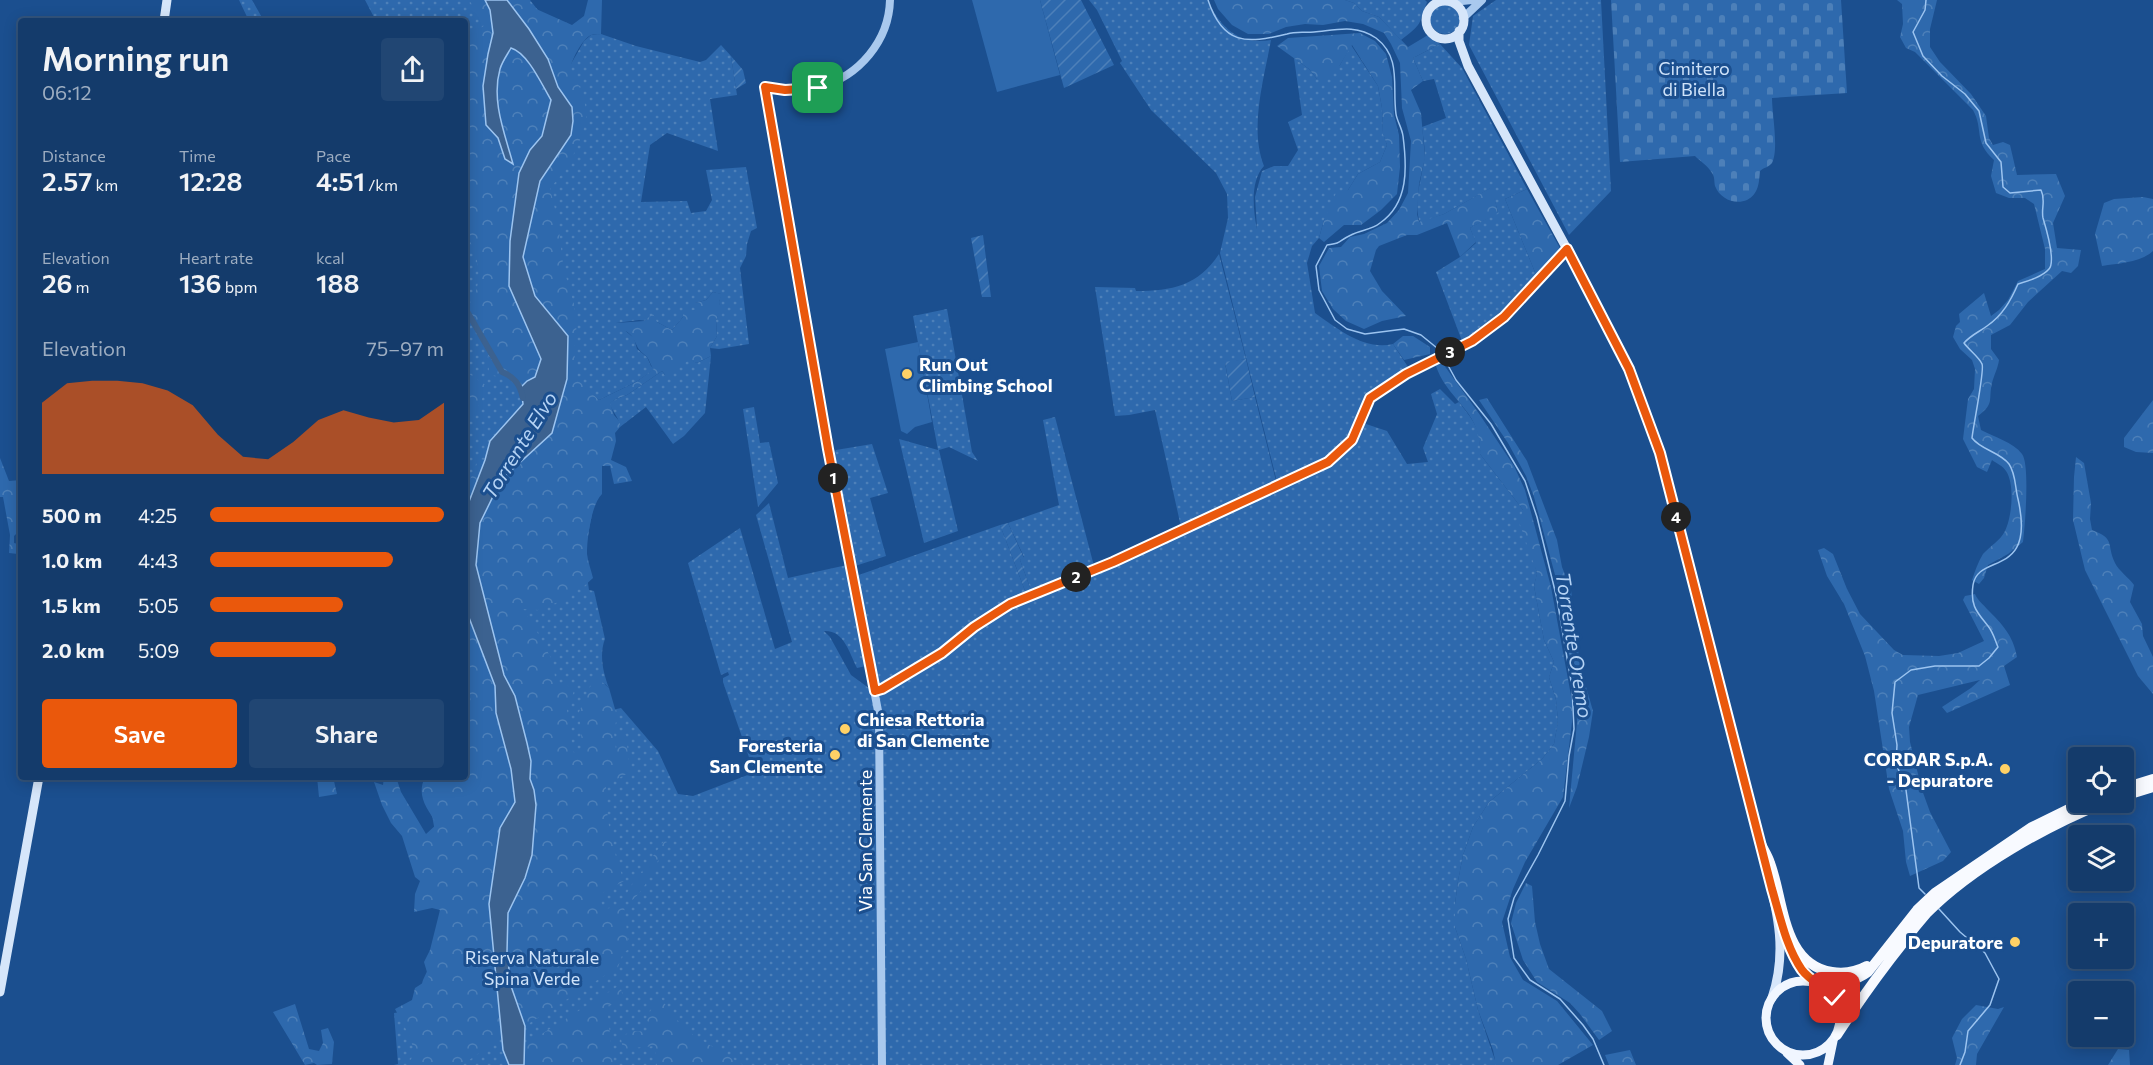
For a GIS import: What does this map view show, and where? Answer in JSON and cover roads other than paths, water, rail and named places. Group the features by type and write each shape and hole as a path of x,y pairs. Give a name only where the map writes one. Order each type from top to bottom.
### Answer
{"highway":[{"path":"2134,785 2153,779"},
{"path":"2134,793 2153,787"},
{"path":"1817,983 1849,982 1860,978 1939,896 2032,826 2068,809"},
{"path":"1939,896 2041,832 2078,813"},
{"path":"1760,842 1770,863 1790,933 1797,949 1808,963 1826,971 1844,974 1860,970 1878,960"},
{"path":"1835,1037 1922,912"}],"main road":[{"path":"164,18 167,0"},
{"path":"1459,31 1446,38 1435,35 1427,27 1426,16 1431,3 1448,1 1460,8 1463,18 1459,41 1468,66 1629,369 1660,453 1772,889 1791,950 1803,971 1829,990 1839,1006 1841,1016 1828,1065"},
{"path":"1446,38 1468,66"},
{"path":"0,992 38,780"},
{"path":"1772,889 1779,925 1781,953 1779,978 1768,1006 1766,1024 1769,1033 1800,1065"},
{"path":"1772,998 1785,985 1794,981 1817,983"},
{"path":"1781,1047 1789,1052 1809,1055 1818,1052 1835,1037"}],"street":[{"name":"Via San Clemente","path":"882,1065 879,727 875,691 820,410 765,87 785,90 818,88 839,81 859,67 882,35 889,14 890,0"},
{"path":"1448,1 1472,0"},
{"path":"1463,18 1482,0"},
{"path":"875,691 929,662 992,614 1010,604 1113,562 1328,462 1352,440 1370,398 1406,374 1472,341 1504,317 1567,249"}],"water":[{"name":"Torrente Elvo","path":"485,0 507,0 529,29 548,59 558,87 572,107 573,121 571,135 540,181 523,257 535,296 568,336 567,379 552,433 501,480 480,523 476,565 504,675 515,696 527,743 531,761 530,779 536,805 532,855 525,878 508,913 507,952 511,986 525,1026 524,1065 509,1065 503,1050 489,904 500,828 515,802 511,769 496,713 495,686 468,615 468,504 490,441 523,404 521,387 535,377 541,359 509,286 510,241 519,173 530,150 542,136 551,100 529,63 511,48 501,66 497,93 500,117 513,164 505,159 498,138 486,125 483,86 493,33 490,10"}],"waterway":[{"name":"Torrente Oremo","path":"1208,0 1221,26 1238,38 1248,40 1294,33 1353,29 1376,38 1390,54 1393,63 1396,114 1404,148 1405,172 1401,195 1389,215 1377,225 1355,233 1338,243 1327,245 1316,266 1319,290 1335,320 1347,329 1365,334 1404,329 1421,335 1441,354"},
{"path":"1925,894 1919,888 1906,790 1896,763 1897,745 1892,713 1895,682 1911,670 1935,666 1979,666 1998,647 1991,631 1975,608 1973,585 1977,575 2013,553 2019,542 2021,524 2015,481 2009,464 1972,438 1982,364 1964,343 1998,317 2018,284 2046,272 2051,265 2041,190 2010,193 2003,187 2001,162 1986,143 1979,111 1965,94 1942,76 1923,56 1913,32 1925,10 1926,0"},
{"name":"Torrente Elvo","path":"468,313 502,372 516,382 523,398"},
{"name":"Torrente Oremo","path":"1444,358 1456,380 1491,424 1525,481 1537,517 1557,599 1572,687 1574,729 1565,801 1514,898 1508,919 1514,958 1530,980 1560,999 1583,1025 1593,1039 1604,1065"},
{"path":"1939,909 1960,932 1985,953 1999,979 1990,1005 1968,1031 1965,1052 1960,1065"}],"place":[{"name":"Run Out Climbing School","path":"907,374"},
{"name":"Chiesa Rettoria di San Clemente","path":"845,729"},
{"name":"Foresteria San Clemente","path":"835,755"},
{"name":"CORDAR S.p.A. - Depuratore","path":"2005,769"},
{"name":"Depuratore","path":"2015,942"}],"park label":[{"name":"Cimitero di Biella","path":"1694,78"},
{"name":"Riserva Naturale Spina Verde","path":"532,967"}]}
